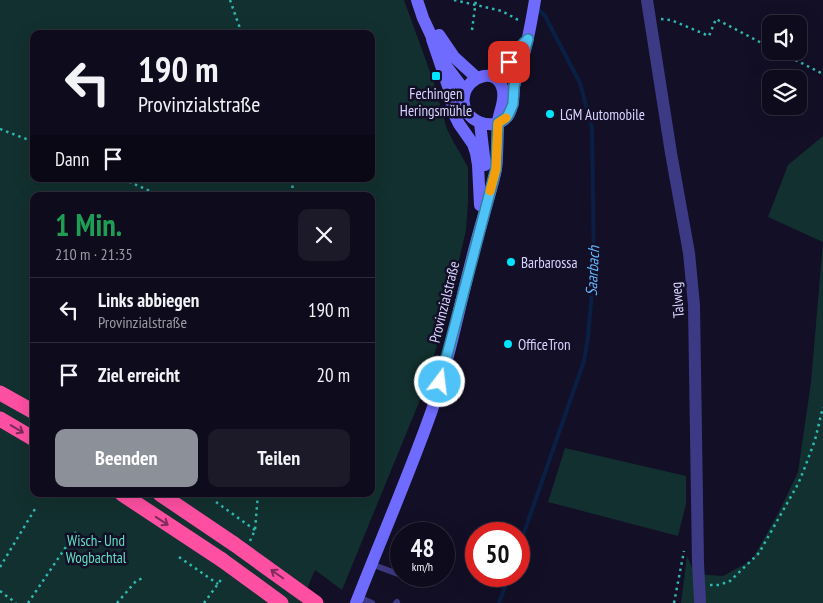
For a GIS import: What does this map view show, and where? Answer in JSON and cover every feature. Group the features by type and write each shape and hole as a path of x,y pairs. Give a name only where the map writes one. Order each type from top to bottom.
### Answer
{"highway":[{"path":"0,393 30,410"},
{"path":"0,419 30,437"},
{"path":"127,497 222,560 282,603"},
{"path":"164,497 316,603"}],"main road":[{"path":"418,0 422,18 432,39 444,62 465,91"},
{"path":"418,0 446,48 477,78"},
{"path":"498,123 503,99 503,89 499,82 493,77 483,76 469,84 465,91 463,98 464,109 472,118 480,123 498,123 507,117 513,104 514,86 528,39 535,0"},
{"path":"432,39 450,92 453,112 473,144 476,153 480,205"},
{"path":"493,77 509,62 528,39"},
{"name":"Provinzialstraße","path":"479,232 485,166 480,123"},
{"name":"Provinzialstraße","path":"357,600 429,417 444,369 496,169 498,123"}],"street":[{"name":"Talweg","path":"647,0 670,153 688,253 694,305 698,585 700,600"}],"lane":[{"path":"371,564 390,571"},
{"path":"357,600 372,603"}],"path":[{"path":"230,0 241,30"},
{"path":"454,0 502,11 516,19"},
{"path":"472,30 476,0"},
{"path":"651,17 671,20 709,36 716,19 762,43"},
{"path":"796,60 823,74"},
{"path":"0,129 30,140"},
{"path":"130,182 152,192"},
{"path":"698,585 720,585 730,581 760,553 805,467 815,440 823,407"},
{"path":"216,502 255,530"},
{"path":"0,567 35,509"},
{"path":"28,603 76,532"},
{"path":"674,603 686,544"},
{"path":"179,557 218,584"},
{"path":"117,603 136,581 143,578"},
{"path":"0,591 16,603"}],"green space":[{"name":"Wisch- Und Wogbachtal","path":"0,0 404,0 433,80 447,129 468,167 466,230 446,316 422,395 342,590 315,570 301,603 0,603"},
{"path":"823,136 823,242 768,217 788,165"},
{"path":"823,242 823,603 681,603 687,556 695,574 723,576 752,560 780,510 798,472 811,382"},
{"path":"565,448 686,476 686,504 678,536 548,502"}],"waterway":[{"name":"Saarbach","path":"528,522 584,361 594,268 592,128 580,83 545,16 536,7"},
{"name":"Saarbach","path":"499,603 505,587"}],"slow traffic":[{"path":"490,191 496,169 498,123 506,118"}],"place":[{"name":"Fechingen Heringsmühle","path":"436,76"},
{"name":"LGM Automobile","path":"550,114"},
{"name":"Barbarossa","path":"511,262"},
{"name":"OfficeTron","path":"508,344"}],"route":[{"path":"440,382 496,169 498,123 507,117 513,104 514,86 528,39 509,62"}]}
